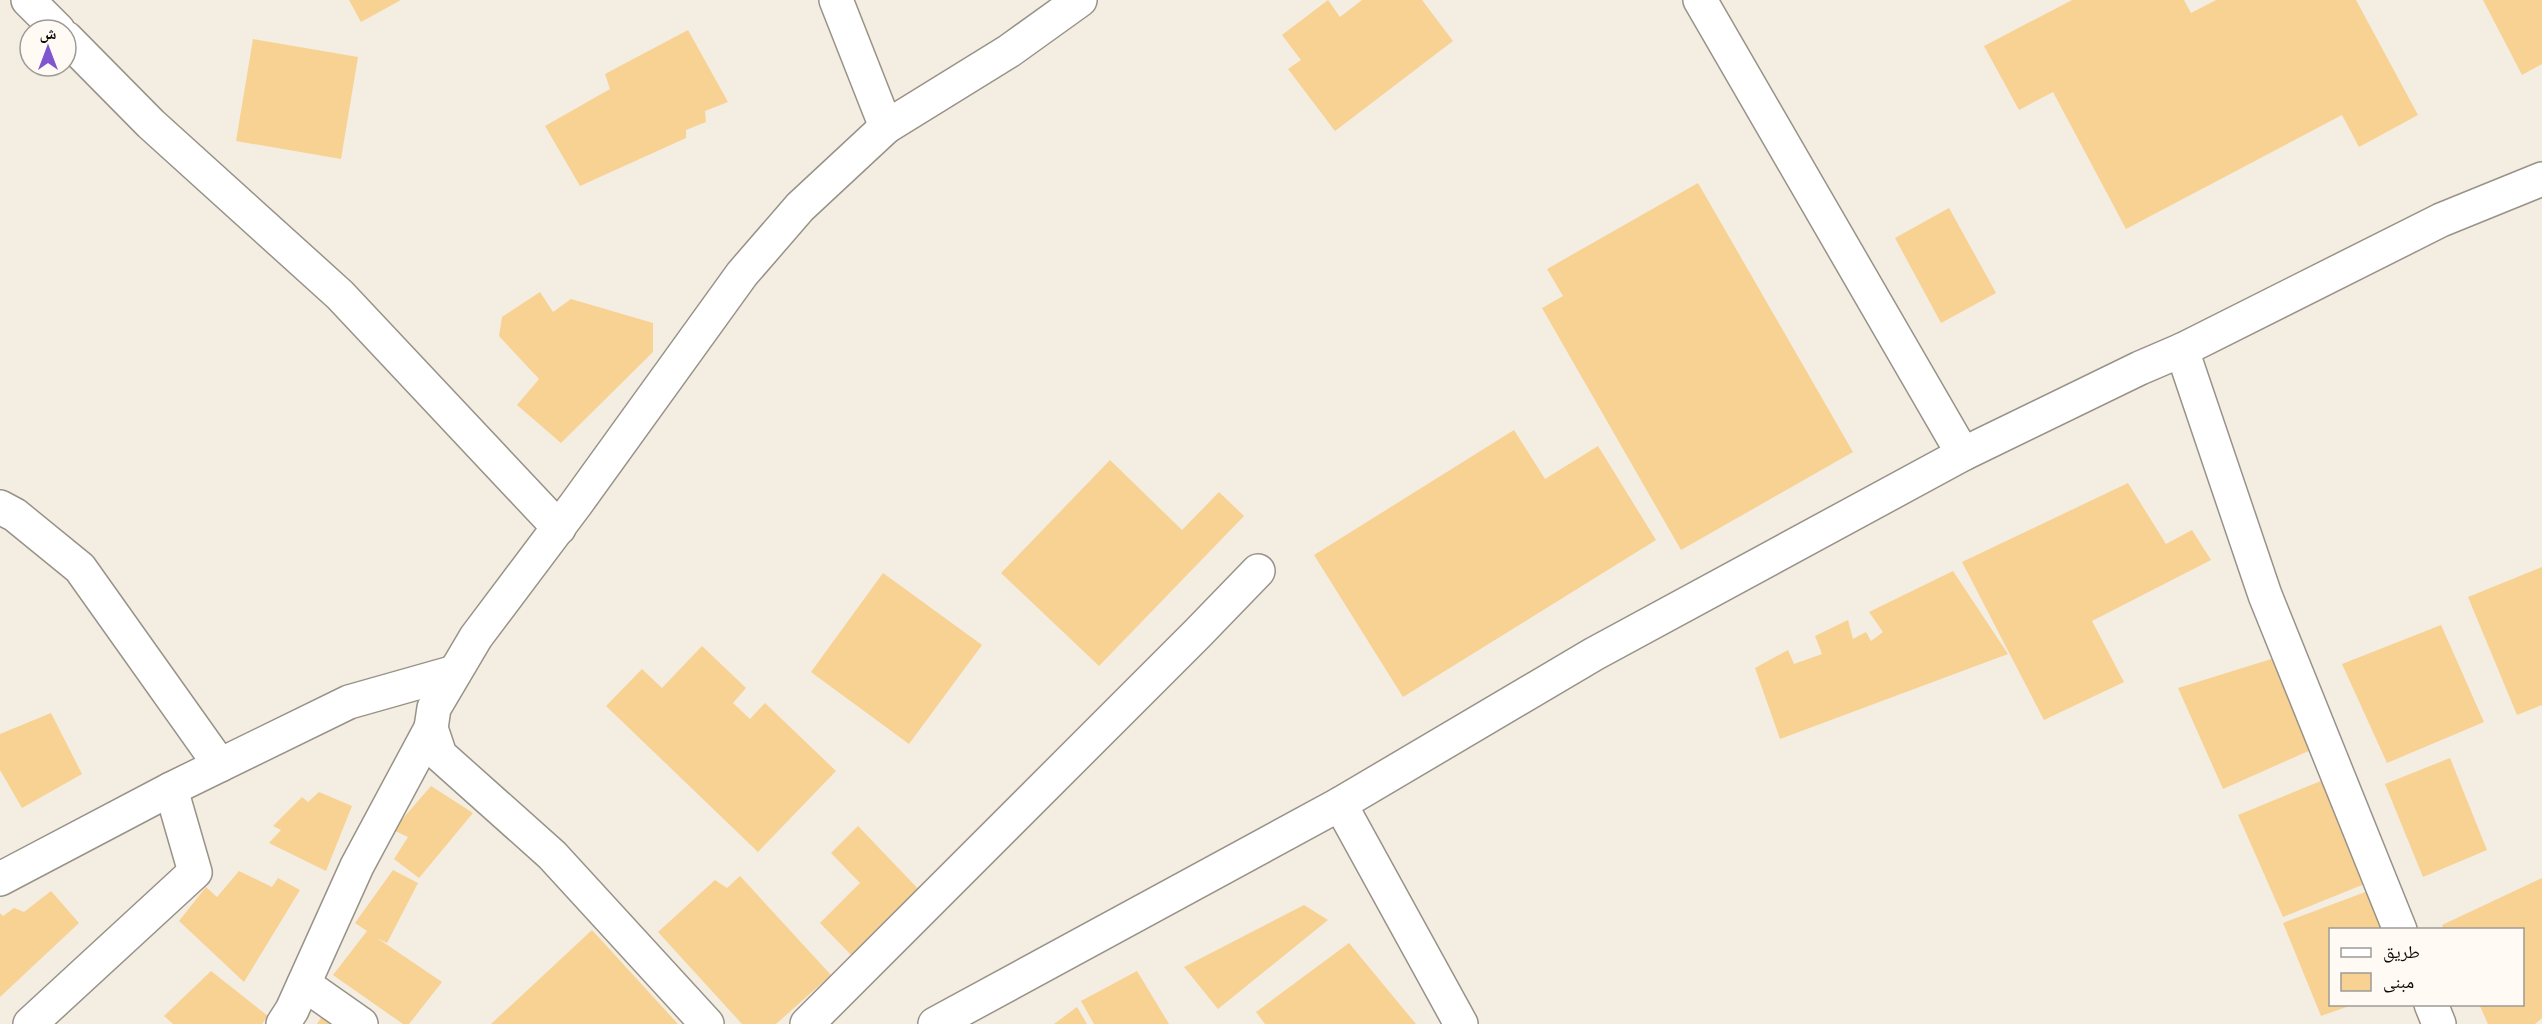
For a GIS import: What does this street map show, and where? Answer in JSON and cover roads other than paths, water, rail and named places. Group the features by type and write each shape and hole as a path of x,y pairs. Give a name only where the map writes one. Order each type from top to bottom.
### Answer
{"street":[{"path":"28,0 46,18"},
{"path":"836,0 886,127"},
{"path":"283,1024 292,1010 357,866 431,728 434,708 476,637 559,528 742,274 800,207 886,127 1009,51 1080,0"},
{"path":"1700,0 1963,454"},
{"path":"78,50 151,124 340,295 559,528"},
{"path":"935,1024 1340,804 1594,654 1963,454 2182,350 2441,220 2542,178"},
{"path":"2182,350 2265,595 2399,928"},
{"path":"0,507 15,515 80,568 220,765"},
{"path":"807,1024 1181,651 1258,570"},
{"path":"0,879 171,789 349,702 455,672"},
{"path":"431,728 440,755 552,855 707,1024"},
{"path":"30,1024 195,872 171,789"},
{"path":"1340,804 1461,1024"},
{"path":"304,984 362,1024"},
{"path":"2431,1006 2439,1024"}]}
